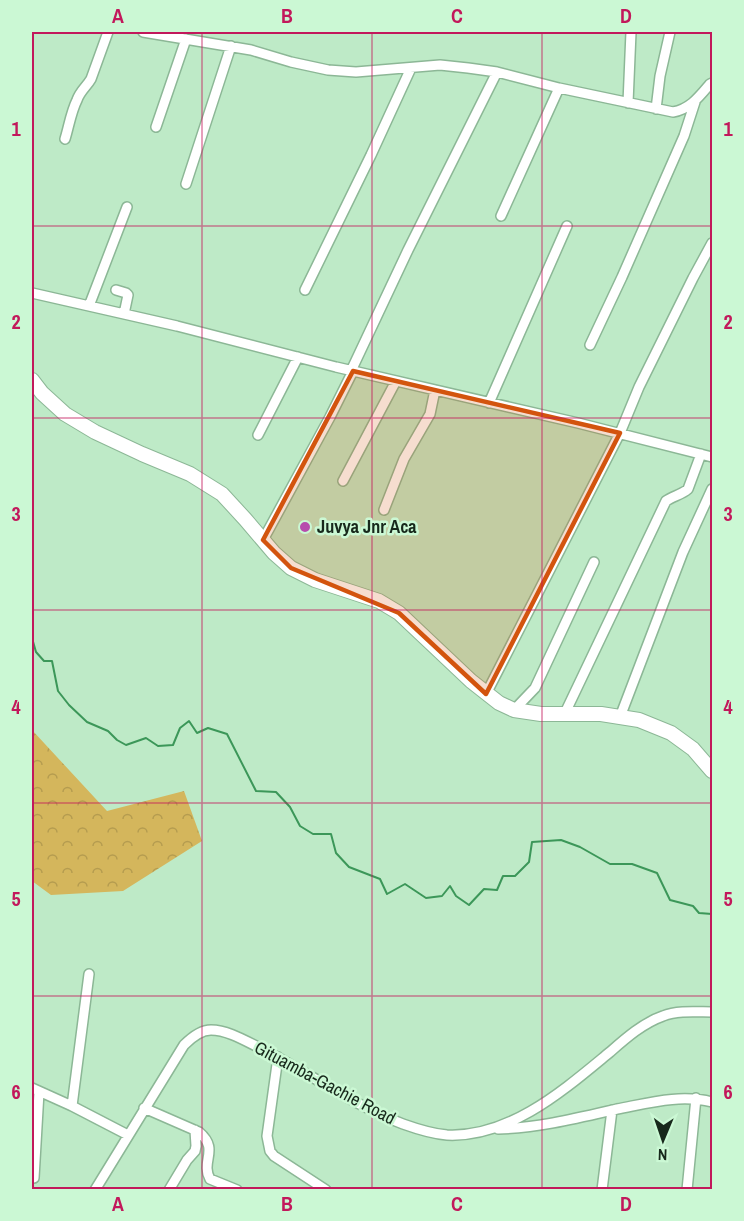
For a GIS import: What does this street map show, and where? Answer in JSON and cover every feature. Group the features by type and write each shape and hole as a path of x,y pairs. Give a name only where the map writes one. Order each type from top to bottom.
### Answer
{"main road":[{"path":"32,380 42,393 65,414 142,454 190,474 222,494 274,553 291,568 315,580 379,601 399,613 486,694 499,703 514,710 541,714 601,714 639,720 671,733 693,748 712,771"}],"street":[{"path":"65,139 77,99 91,79 108,32"},
{"path":"143,32 251,50 328,70 356,72 440,65 497,72 559,88 673,112 682,110 695,102 712,81"},
{"path":"628,103 631,32"},
{"path":"656,109 660,76 670,32"},
{"path":"156,127 186,39"},
{"path":"186,184 231,46"},
{"path":"305,290 411,68"},
{"path":"263,540 330,417 408,250 497,72"},
{"path":"501,216 559,88"},
{"path":"590,345 684,136 695,102"},
{"path":"89,306 127,207"},
{"path":"489,403 567,226"},
{"path":"486,694 620,433 644,377 712,243"},
{"path":"116,290 128,295 124,314"},
{"path":"32,293 177,326 352,371 620,433 712,457"},
{"path":"258,435 298,357"},
{"path":"343,481 396,381"},
{"path":"384,510 404,459 429,414 435,390"},
{"path":"565,713 666,501 688,489 701,454"},
{"path":"620,717 683,552 712,489"},
{"path":"514,710 535,688 594,562"},
{"path":"72,1106 89,974"},
{"name":"Gituamba-Gachie Road","path":"95,1190 183,1045 202,1032 211,1030 227,1033 278,1057 380,1115 418,1129 446,1135 470,1134 493,1129 536,1109 561,1092 646,1024 664,1015 712,1012"},
{"path":"278,1057 267,1136 270,1151 274,1156 326,1190"},
{"path":"34,1178 35,1090 128,1135"},
{"path":"493,1129 518,1128 666,1099 696,1098 712,1102"},
{"path":"687,1190 696,1098"},
{"path":"144,1108 195,1130 205,1137 210,1150 208,1174 210,1179 237,1190"},
{"path":"603,1190 612,1110"},
{"path":"169,1190 195,1151 195,1130"}],"highlighted area":[{"path":"353,371 620,433 486,694 399,613 291,568 263,540"}],"green space":[{"path":"32,730 107,811 184,791 202,841 123,891 51,895 32,881"}],"waterway":[{"path":"32,638 36,652 44,661 52,661 58,691 69,705 87,722 108,731 126,745 146,738 158,746 173,745 180,728 189,721 197,733 208,728 227,734 256,791 276,792 290,807 300,826 313,834 331,834 336,853 349,867 380,879 387,894 405,884 426,898 442,896 450,886 456,896 469,905 484,889 497,890 503,876 515,876 529,862 532,842 561,840 580,847 610,864 632,864 657,873 670,900 693,906 699,913 712,914"}],"place":[{"name":"Juvya Jnr Aca","path":"305,527"}]}
